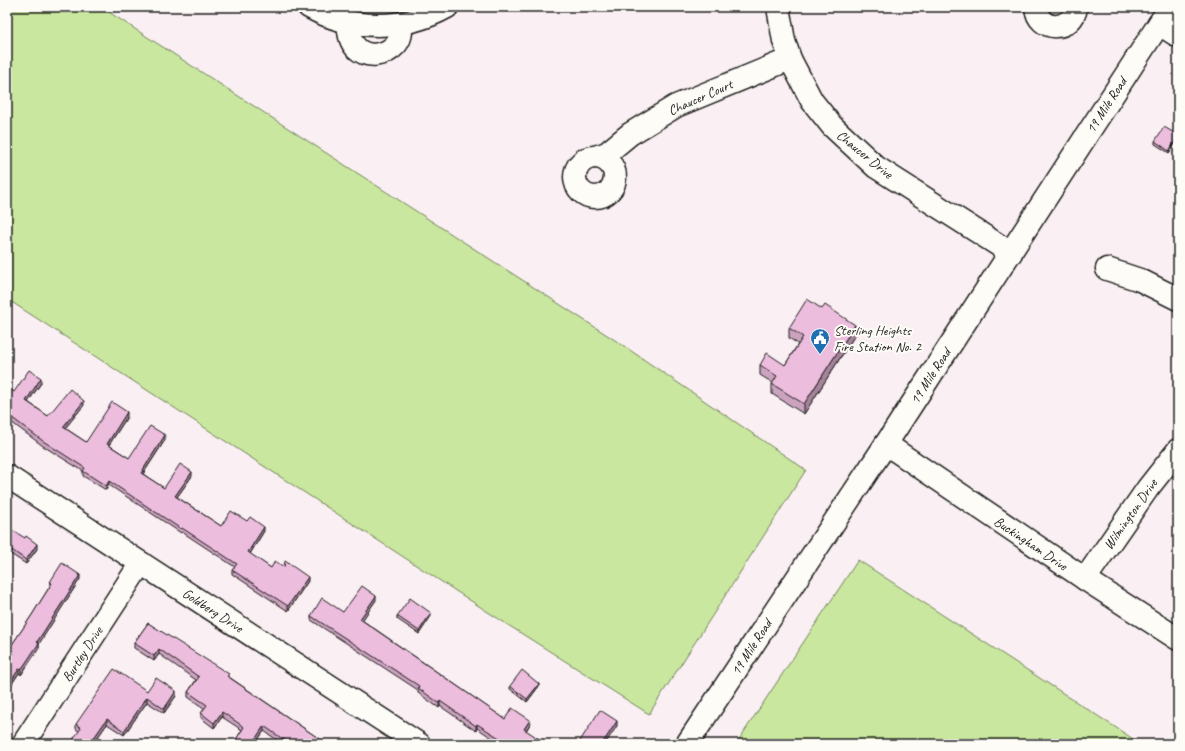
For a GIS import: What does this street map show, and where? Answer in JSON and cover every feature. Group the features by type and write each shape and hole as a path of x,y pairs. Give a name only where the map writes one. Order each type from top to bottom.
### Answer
{"street":[{"path":"309,7 332,18 366,25 400,24 421,19 447,7"},
{"name":"Chaucer Drive","path":"778,7 784,41 790,59 812,102 822,115 857,151 876,167 1011,253"},
{"path":"1036,7 1041,20 1052,27 1065,25 1070,21 1074,15 1076,7"},
{"path":"1164,16 1178,36"},
{"name":"19 Mile Road","path":"686,744 886,444 1164,16"},
{"path":"349,22 352,44 367,55 376,56 384,54 398,41 400,24"},
{"name":"Chaucer Court","path":"617,146 614,159 615,179 609,191 597,197 583,194 576,184 575,171 583,160 607,153 630,134 676,106 790,59"},
{"path":"595,157 607,161 614,172"},
{"path":"1107,269 1140,280 1178,299"},
{"name":"Buckingham Drive","path":"886,444 1085,579 1178,639"},
{"name":"Wilmington Drive","path":"1085,579 1148,488 1178,450"},
{"name":"Goldberg Drive","path":"7,476 419,744"},
{"name":"Burtley Drive","path":"23,744 142,564"}],"green space":[{"path":"7,7 101,7 621,344 806,470 649,714 508,625 7,299"},
{"path":"858,560 1141,744 736,744"}],"building":[{"path":"1164,127 1178,135 1169,151 1155,141"},
{"name":"Sterling Heights Fire Station No. 2","path":"807,299 822,309 825,305 855,325 804,404 772,384 777,376 760,365 767,353 785,365 803,337 789,328"},
{"path":"29,370 41,378 26,401 48,416 70,389 84,401 63,427 86,442 112,402 127,412 107,444 129,458 150,426 165,435 141,473 164,488 180,464 192,472 175,496 221,526 231,511 247,521 250,517 264,527 248,552 271,568 275,561 284,567 285,561 308,577 288,606 232,570 237,564 109,481 106,486 83,471 85,468 43,441 7,414 7,387 14,392"},
{"path":"7,527 25,538 26,536 37,544 26,560 9,548 7,551"},
{"path":"62,563 80,575 37,642 39,643 21,670 19,669 7,687 7,652 52,583 50,582"},
{"path":"362,586 376,596 360,619 505,719 512,708 530,720 524,729 547,744 509,744 477,724 476,726 440,701 439,703 418,688 419,686 311,616 322,598 343,612"},
{"path":"410,598 431,613 419,631 397,616"},
{"path":"148,623 229,674 227,676 327,744 290,744 264,726 252,744 233,744 244,727 222,712 214,723 201,713 207,705 188,692 199,677 159,649 154,656 134,643"},
{"path":"114,669 147,691 156,678 176,691 164,709 147,697 124,731 107,719 91,742 94,744 70,744 81,728 76,724"},
{"path":"522,670 539,684 527,699 510,686"},
{"path":"600,710 617,721 602,744 578,744"}],"place":[{"name":"Sterling Heights Fire Station No. 2","path":"820,355"}]}
